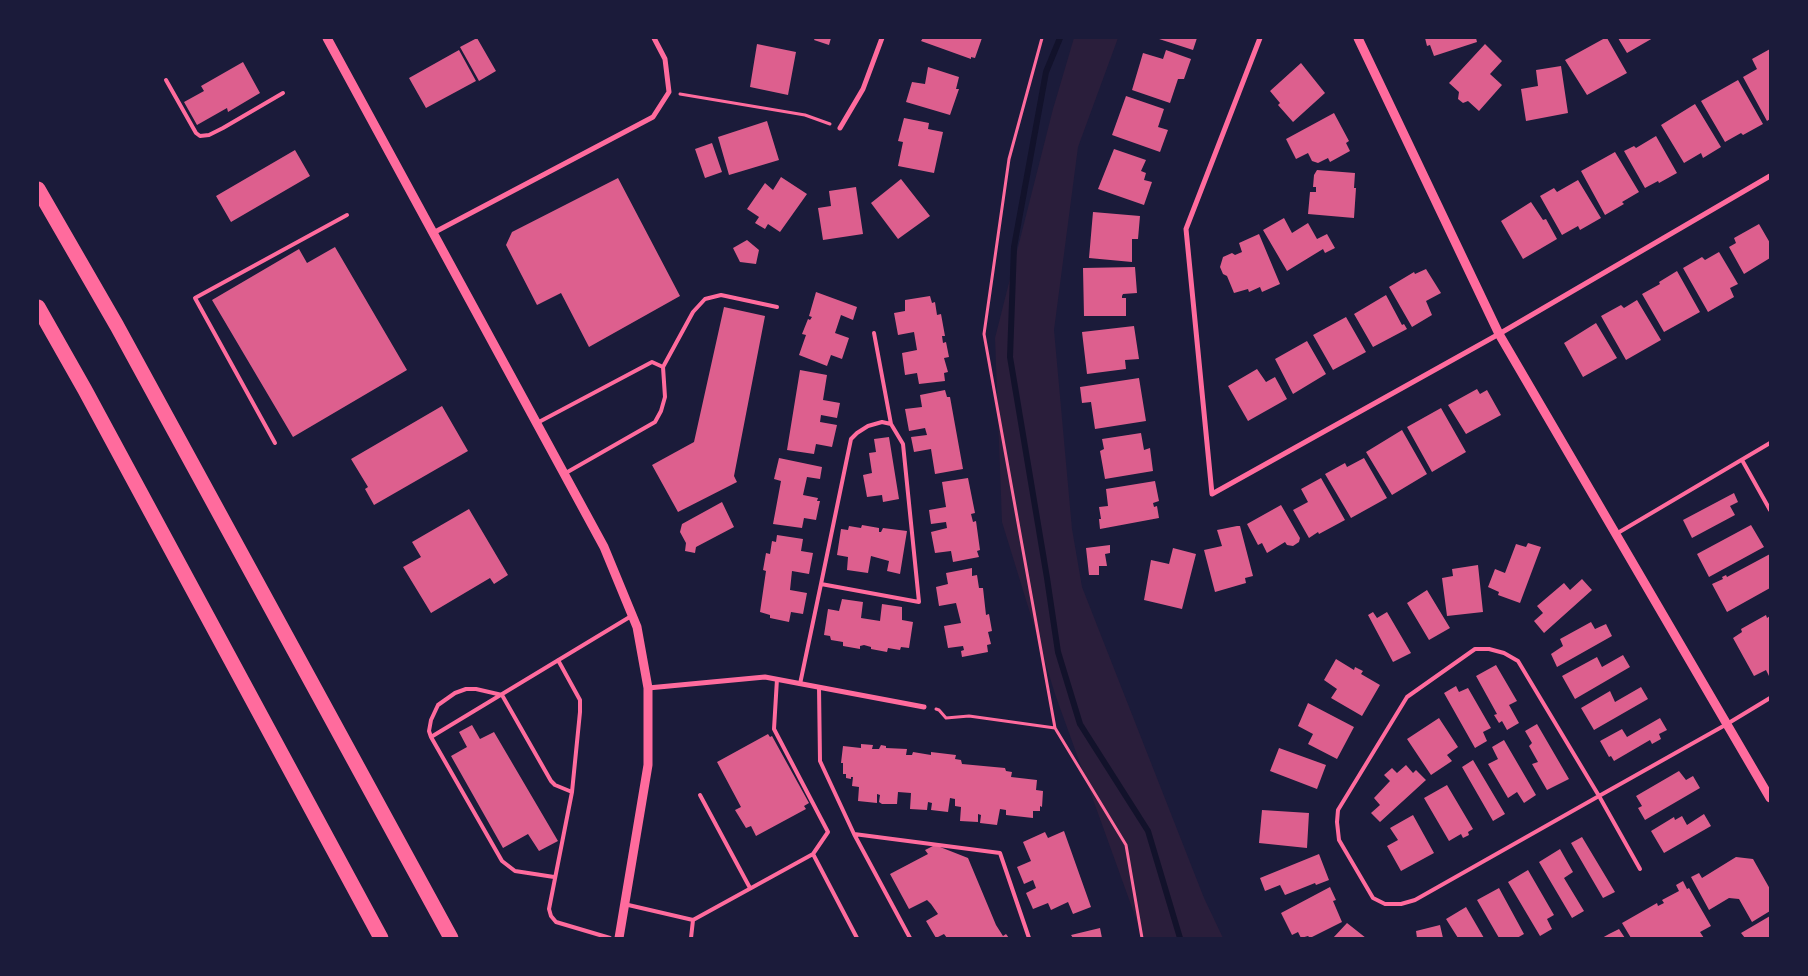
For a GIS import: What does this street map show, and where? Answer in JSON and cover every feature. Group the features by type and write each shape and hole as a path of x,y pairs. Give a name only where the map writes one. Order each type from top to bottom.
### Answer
{"highway":[{"path":"38,189 117,326 450,938"},
{"path":"38,307 90,399 381,938"}],"street":[{"path":"327,38 604,547 637,627 648,688 648,765 618,938"},
{"path":"433,234 653,117 669,92 665,60 654,38"},
{"path":"840,128 863,89 882,38"},
{"path":"1260,38 1186,229 1212,494 1499,334 1770,176"},
{"path":"1358,38 1499,334 1770,798"},
{"path":"648,688 765,677 924,707"}],"lane":[{"path":"166,80 196,133 200,136 209,135 223,128 282,93"},
{"path":"275,443 195,298 347,215"},
{"path":"564,474 655,422 661,412 665,397 663,367 693,312 705,300 721,295 777,307"},
{"path":"820,584 919,602 903,444 891,424 874,333"},
{"path":"537,424 652,362 663,367"},
{"path":"800,684 851,439 868,426 882,422 891,424"},
{"path":"1616,534 1770,443"},
{"path":"1742,460 1770,510"},
{"path":"430,737 633,616"},
{"path":"1640,869 1599,796 1518,661 1504,653 1489,649 1475,649 1407,697 1338,810 1339,840 1373,898 1385,904 1401,904 1415,900 1599,796 1727,724 1770,698"},
{"path":"558,660 580,700 580,712 572,792 549,909 551,916 556,922 610,938"},
{"path":"624,904 693,920 813,854 828,832 774,729 777,679"},
{"path":"818,687 820,761 854,834 910,938"},
{"path":"554,878 515,871 502,861 430,737 431,720 438,706 455,693 466,689 502,695 551,781 555,786 572,792"},
{"path":"700,795 750,888"},
{"path":"854,834 1000,853 1029,938"},
{"path":"813,854 857,938"},
{"path":"691,938 693,920"}],"path":[{"path":"1042,38 1008,158 984,334 1055,728 1126,845 1142,938"},
{"path":"669,92 805,115 840,128"},
{"path":"924,707 939,710 946,718 969,716 1055,728"}],"shaded area":[{"path":"1074,38 1118,38 1078,147 1054,330 1072,529 1082,587 1204,898 1223,938 1143,938 1055,694 1002,522 995,338 1053,109"}],"building":[{"path":"477,38 496,71 479,81 460,47"},
{"path":"815,38 831,38 829,45 814,40"},
{"path":"923,38 982,38 975,58 971,57 971,59 921,41"},
{"path":"1156,38 1197,38 1193,50"},
{"path":"1425,38 1476,38 1477,42 1434,56 1430,45 1427,46"},
{"path":"1607,38 1627,73 1587,95 1565,60"},
{"path":"1618,38 1653,38 1627,53"},
{"path":"757,44 796,52 788,95 750,87"},
{"path":"1485,44 1502,61 1490,74 1502,85 1479,111 1468,101 1463,103 1458,99 1459,92 1449,83"},
{"path":"1770,49 1770,119 1767,121 1743,77 1757,69 1752,59"},
{"path":"459,50 476,81 426,108 409,78"},
{"path":"1166,50 1191,59 1184,79 1178,79 1170,103 1132,90 1143,53 1163,59"},
{"path":"243,62 260,93 228,112 227,108 197,125 184,102 204,91 201,86"},
{"path":"1301,63 1325,93 1293,122 1278,105 1280,103 1270,91"},
{"path":"1561,66 1568,113 1526,121 1521,89 1538,86 1536,70"},
{"path":"928,67 959,77 956,89 959,89 950,115 906,102 912,82 925,84"},
{"path":"1738,80 1763,124 1725,142 1701,101"},
{"path":"1126,96 1164,109 1158,127 1168,130 1160,152 1112,135"},
{"path":"1695,104 1721,147 1703,158 1701,153 1684,163 1661,125"},
{"path":"1334,113 1349,141 1346,143 1350,151 1330,162 1328,158 1318,163 1312,161 1308,153 1296,159 1286,139"},
{"path":"904,118 929,123 928,129 943,132 934,173 898,166 903,142 898,141"},
{"path":"767,121 779,160 729,175 718,137"},
{"path":"1656,136 1677,173 1645,188 1624,151 1634,146 1636,148"},
{"path":"712,143 722,172 705,178 695,149"},
{"path":"1114,149 1146,160 1141,171 1146,173 1144,180 1152,182 1144,205 1098,189"},
{"path":"295,150 310,176 231,222 216,196"},
{"path":"1615,152 1639,192 1622,202 1624,204 1605,215 1581,171"},
{"path":"1317,170 1355,173 1354,218 1308,214 1310,192 1316,192 1316,187 1313,187 1314,175"},
{"path":"781,177 807,194 780,232 768,224 765,229 755,223 759,217 747,209 765,183 773,190"},
{"path":"618,178 680,296 589,347 561,293 537,305 506,245 512,232"},
{"path":"901,179 930,216 898,239 871,203"},
{"path":"1578,180 1601,218 1580,230 1578,226 1562,235 1540,196 1554,188 1557,192"},
{"path":"856,187 863,234 823,240 818,208 831,206 829,191"},
{"path":"1531,202 1543,220 1546,219 1557,239 1523,259 1501,221"},
{"path":"1093,212 1140,216 1138,239 1132,239 1132,262 1089,258"},
{"path":"1284,218 1292,233 1308,223 1317,239 1327,234 1335,248 1325,253 1323,249 1287,271 1263,230"},
{"path":"1759,224 1770,243 1770,258 1744,274 1729,247 1736,243 1734,238"},
{"path":"1259,234 1280,284 1262,292 1260,287 1249,292 1248,289 1234,293 1227,276 1223,274 1220,267 1223,257 1232,253 1235,255 1242,252 1239,243"},
{"path":"747,240 759,250 756,264 740,262 733,248"},
{"path":"335,247 407,370 293,437 212,300 299,249 307,263"},
{"path":"1719,252 1738,284 1730,288 1734,297 1708,312 1683,268 1702,257 1705,260"},
{"path":"1135,267 1137,293 1123,294 1122,296 1122,298 1126,298 1126,316 1084,316 1083,268"},
{"path":"1426,269 1441,293 1426,301 1432,315 1412,327 1389,287 1414,272 1415,274"},
{"path":"1677,271 1700,312 1664,332 1642,294 1660,284 1659,282"},
{"path":"816,292 857,307 853,320 841,315 835,333 849,338 842,359 831,355 827,366 799,355 806,335 802,334 808,319 810,320 812,317 809,316"},
{"path":"1386,295 1402,325 1404,324 1407,329 1373,347 1354,314"},
{"path":"930,296 932,303 935,302 937,315 941,314 945,336 942,336 943,343 946,342 949,357 944,358 948,372 944,373 945,381 919,384 917,373 905,375 902,353 917,350 914,332 898,335 894,313 905,311 905,300"},
{"path":"1637,300 1661,340 1626,360 1601,316 1621,305 1624,308"},
{"path":"724,307 765,316 734,476 737,482 678,512 652,465 694,442"},
{"path":"1346,317 1366,352 1333,370 1313,335"},
{"path":"1596,323 1617,358 1583,377 1564,343"},
{"path":"1134,326 1139,359 1125,360 1126,369 1087,374 1082,332"},
{"path":"1307,341 1326,374 1293,394 1275,359"},
{"path":"1257,369 1266,382 1275,377 1287,399 1248,421 1228,386"},
{"path":"800,370 827,375 823,400 840,403 837,418 821,415 820,422 837,425 832,447 816,444 814,454 787,450"},
{"path":"1139,378 1146,421 1095,429 1091,402 1082,403 1080,387"},
{"path":"1477,389 1480,394 1487,390 1501,415 1466,434 1448,405"},
{"path":"945,390 947,397 950,397 963,469 935,474 931,449 914,452 911,437 927,435 925,428 909,431 905,409 922,407 920,395"},
{"path":"442,406 468,451 374,505 365,489 368,487 351,459"},
{"path":"1441,408 1466,452 1432,472 1407,427"},
{"path":"1402,430 1427,474 1392,495 1366,452"},
{"path":"1141,433 1144,450 1150,448 1153,471 1105,479 1100,451 1104,449 1102,439"},
{"path":"889,437 899,499 883,502 882,495 867,497 863,475 872,473 869,453 876,452 874,439"},
{"path":"779,458 822,467 820,479 807,477 803,495 818,498 817,501 820,501 816,520 804,518 802,528 773,524 781,481 774,479"},
{"path":"1364,458 1387,498 1351,518 1325,474 1345,463 1347,467"},
{"path":"968,478 975,513 971,514 973,522 976,521 980,550 977,551 979,557 953,562 951,551 935,553 931,532 947,528 946,522 931,524 929,510 946,507 942,482"},
{"path":"1321,478 1345,520 1309,538 1293,510 1308,502 1301,489"},
{"path":"1155,481 1159,501 1153,503 1154,507 1157,506 1159,518 1100,529 1099,507 1108,506 1106,489"},
{"path":"1734,493 1738,502 1730,506 1735,515 1692,538 1683,520"},
{"path":"722,502 734,527 696,547 695,553 685,551 686,543 680,532 682,524"},
{"path":"1281,505 1300,538 1299,542 1293,546 1287,545 1285,542 1267,553 1262,543 1258,545 1247,524"},
{"path":"469,509 508,575 494,584 490,578 431,613 403,567 421,557 412,542"},
{"path":"862,525 879,528 879,532 883,528 907,531 900,574 887,571 889,561 871,556 868,573 847,570 848,557 837,555 841,529 848,530 849,526 861,528"},
{"path":"1751,525 1764,547 1709,577 1697,554"},
{"path":"1240,526 1253,576 1245,578 1246,583 1215,592 1204,550 1222,546 1217,530"},
{"path":"777,535 803,539 801,551 813,553 809,574 792,571 790,590 807,593 803,614 791,612 789,622 770,618 770,615 760,612 766,571 763,570 766,553 770,554 772,541 776,542"},
{"path":"1528,543 1541,547 1520,603 1498,595 1499,592 1488,587 1495,569 1505,573 1516,544 1526,547"},
{"path":"1110,545 1110,553 1105,554 1107,566 1099,566 1099,575 1089,575 1086,548"},
{"path":"1173,548 1196,554 1182,609 1144,600 1151,560 1169,564"},
{"path":"1770,554 1770,588 1727,612 1712,584 1723,579 1722,577 1726,575 1727,577"},
{"path":"1478,565 1483,612 1447,616 1442,578 1453,576 1452,569"},
{"path":"972,568 972,576 977,575 979,588 983,588 986,615 989,614 992,631 988,632 991,644 987,645 988,652 962,657 961,651 964,650 963,646 948,648 944,626 961,623 956,603 939,606 936,587 948,584 946,573"},
{"path":"1582,579 1592,590 1544,633 1534,621 1543,613 1537,606 1564,583 1570,590"},
{"path":"1427,590 1450,628 1429,640 1407,603"},
{"path":"842,599 863,602 861,618 880,621 882,604 902,607 902,620 913,622 909,648 901,647 900,650 888,648 887,652 871,649 871,647 864,645 860,646 860,649 843,646 843,642 831,640 830,636 824,635 828,609 839,611"},
{"path":"1373,612 1377,618 1387,612 1411,653 1393,662 1368,615"},
{"path":"1766,615 1767,618 1770,616 1770,678 1766,670 1754,676 1733,638 1742,632 1741,629"},
{"path":"1591,622 1595,629 1606,624 1612,636 1557,667 1551,654 1563,646 1560,639"},
{"path":"1623,655 1630,667 1575,699 1562,676 1597,657 1602,667"},
{"path":"1336,659 1354,670 1355,667 1363,671 1361,674 1380,685 1362,716 1331,698 1337,689 1324,680"},
{"path":"1496,665 1517,701 1509,705 1519,723 1507,730 1502,721 1499,723 1494,715 1497,714 1476,676"},
{"path":"1456,686 1459,692 1468,688 1491,728 1483,732 1487,741 1475,748 1444,693"},
{"path":"1641,687 1648,699 1594,730 1581,708 1610,691 1615,702"},
{"path":"1308,703 1354,727 1337,759 1308,744 1313,734 1298,726"},
{"path":"1439,718 1458,747 1447,755 1452,761 1431,775 1407,739"},
{"path":"1660,718 1667,730 1659,734 1661,739 1652,744 1650,740 1614,761 1611,756 1609,757 1600,741 1622,729 1627,737"},
{"path":"1537,724 1569,779 1547,790 1532,764 1538,762 1529,746 1532,743 1525,731"},
{"path":"472,725 480,739 494,732 558,841 539,851 528,834 503,848 451,756 467,747 459,732"},
{"path":"768,734 770,737 772,736 809,803 804,806 806,809 756,836 751,826 746,828 735,810 741,807 717,762"},
{"path":"1504,740 1536,795 1524,803 1517,792 1508,798 1488,764 1498,759 1492,747"},
{"path":"861,744 873,745 872,749 879,749 881,745 886,746 886,748 907,749 906,755 912,755 913,752 931,755 931,752 956,755 955,759 961,760 962,764 1005,768 1006,771 1012,772 1011,777 1037,780 1036,790 1043,791 1042,807 1040,806 1040,811 1033,811 1033,818 1006,815 1006,810 1000,809 997,825 980,823 981,815 978,814 978,822 960,821 961,807 955,806 955,799 950,798 948,812 931,810 932,803 928,802 927,810 910,809 911,793 898,792 897,804 882,804 879,802 880,795 877,794 877,803 858,801 859,787 852,786 853,777 851,779 846,778 846,774 843,774 843,763 841,763 843,746 861,748"},
{"path":"1279,748 1326,765 1317,789 1270,771"},
{"path":"1473,760 1505,814 1493,821 1462,767"},
{"path":"1406,765 1413,773 1416,770 1426,780 1380,822 1371,813 1380,805 1374,798 1390,781 1384,775 1392,768 1397,773"},
{"path":"1679,771 1686,780 1693,776 1700,788 1645,820 1638,808 1642,806 1636,796"},
{"path":"1447,785 1473,829 1468,832 1469,835 1463,838 1461,834 1449,841 1424,798"},
{"path":"1262,810 1309,813 1307,848 1259,843"},
{"path":"1704,814 1711,826 1664,853 1651,831 1674,817 1675,820 1682,816 1687,825"},
{"path":"1413,815 1434,853 1401,871 1387,846 1398,840 1390,828"},
{"path":"1064,831 1091,907 1073,914 1068,902 1051,910 1048,903 1033,909 1026,893 1036,888 1033,880 1024,884 1017,867 1031,861 1023,842 1045,832 1048,838"},
{"path":"1582,837 1615,892 1603,898 1571,843"},
{"path":"935,845 968,858 996,925 1003,936 1006,934 1009,938 947,938 944,934 936,938 926,921 938,914 931,904 927,900 909,909 890,874 928,854 925,850"},
{"path":"1560,849 1573,872 1564,878 1584,911 1572,918 1539,862"},
{"path":"1319,854 1329,880 1316,885 1315,883 1285,895 1280,885 1265,891 1260,878"},
{"path":"1736,857 1753,859 1770,889 1770,911 1752,922 1739,899 1729,898 1709,910 1691,877 1699,873 1702,878"},
{"path":"1528,870 1554,915 1547,919 1552,929 1540,936 1508,882"},
{"path":"1683,881 1711,926 1700,932 1704,938 1631,938 1622,923 1657,903 1658,906 1664,903 1662,900 1679,891 1676,885"},
{"path":"1330,887 1336,900 1333,901 1342,922 1310,938 1308,936 1301,938 1298,932 1292,935 1281,913"},
{"path":"1499,888 1524,934 1517,938 1499,938 1477,900"},
{"path":"1466,907 1484,938 1458,938 1446,919"},
{"path":"1770,916 1770,938 1745,938 1741,933"},
{"path":"1347,923 1366,938 1333,938"},
{"path":"1440,925 1443,938 1417,938 1416,931"},
{"path":"1100,928 1102,938 1073,938 1071,935"},
{"path":"1619,929 1625,938 1602,938 1609,934"}],"waterway":[{"path":"1060,38 1046,72 1014,247 1010,357 1058,652 1080,724 1148,831 1180,938"}]}
